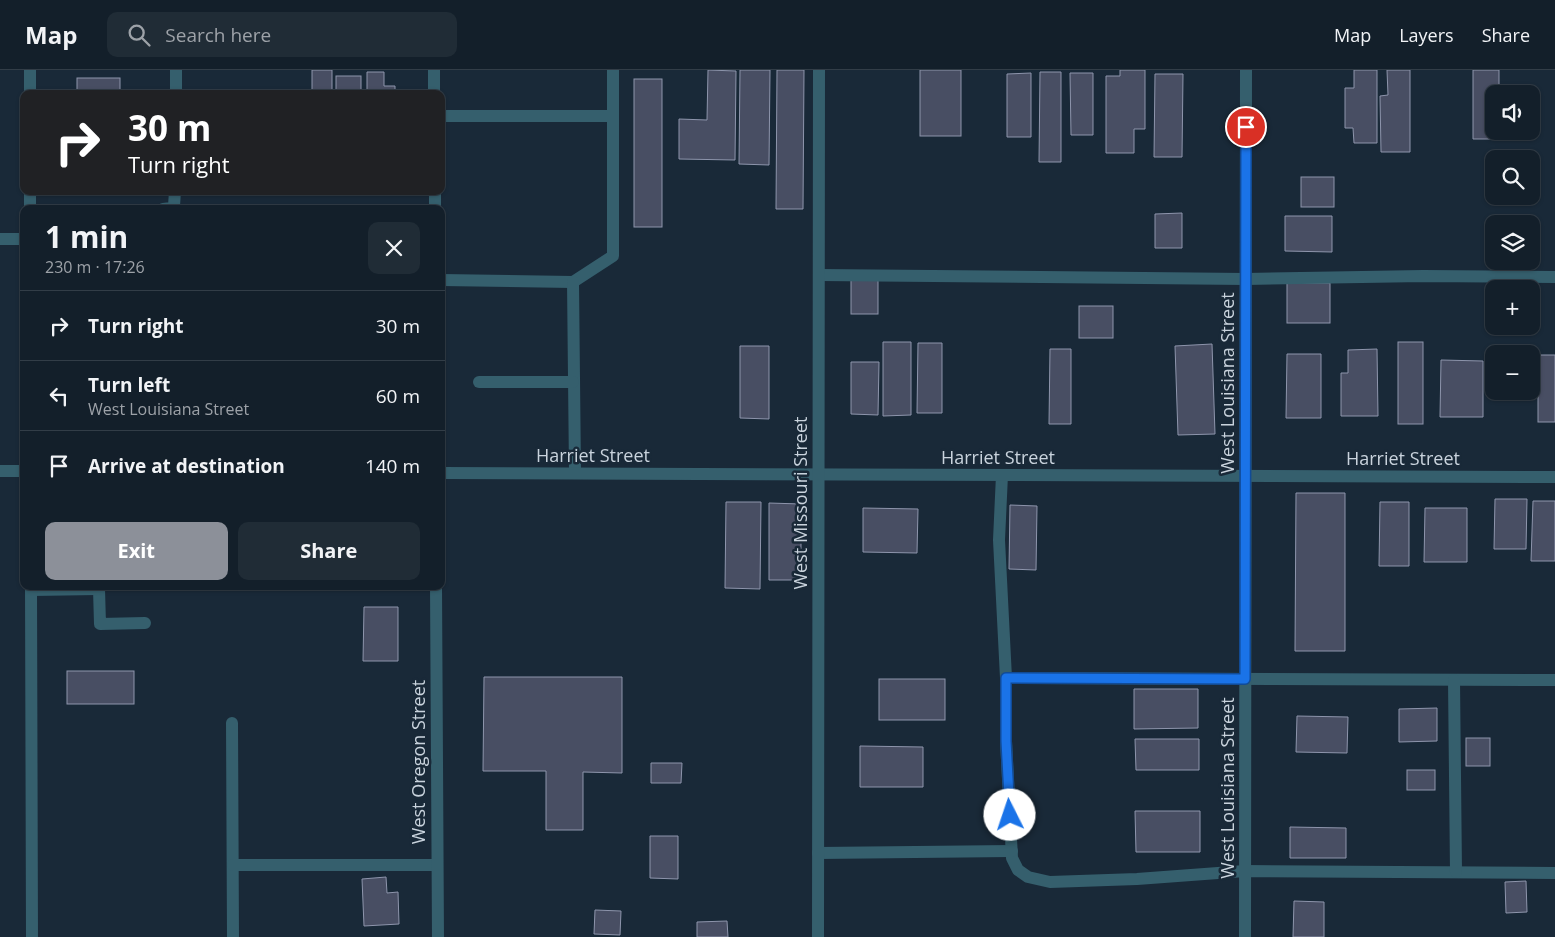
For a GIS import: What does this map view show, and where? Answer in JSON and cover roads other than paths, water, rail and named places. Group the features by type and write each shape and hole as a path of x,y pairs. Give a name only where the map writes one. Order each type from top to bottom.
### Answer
{"street":[{"path":"30,70 30,90"},
{"path":"176,70 176,90"},
{"path":"434,70 434,90"},
{"path":"445,280 573,282 613,256 614,70"},
{"name":"West Missouri Street","path":"818,937 819,70"},
{"name":"West Louisiana Street","path":"1245,937 1246,70"},
{"path":"445,116 613,116"},
{"path":"0,239 20,239"},
{"path":"819,275 1246,279 1423,276 1555,277"},
{"path":"573,282 575,473"},
{"path":"479,382 573,382"},
{"path":"0,471 20,471"},
{"name":"Harriet Street","path":"445,473 1555,477"},
{"path":"1002,475 999,540 1006,678 1006,741 1012,858 1018,870 1028,877 1050,882 1136,879 1245,871 1555,873"},
{"path":"31,590 32,937"},
{"path":"99,590 100,624 145,624"},
{"name":"West Oregon Street","path":"436,590 438,937"},
{"path":"1006,678 1555,680"},
{"path":"1454,680 1456,872"},
{"path":"232,723 233,937"},
{"path":"818,853 1012,851"},
{"path":"233,865 437,865"}]}
